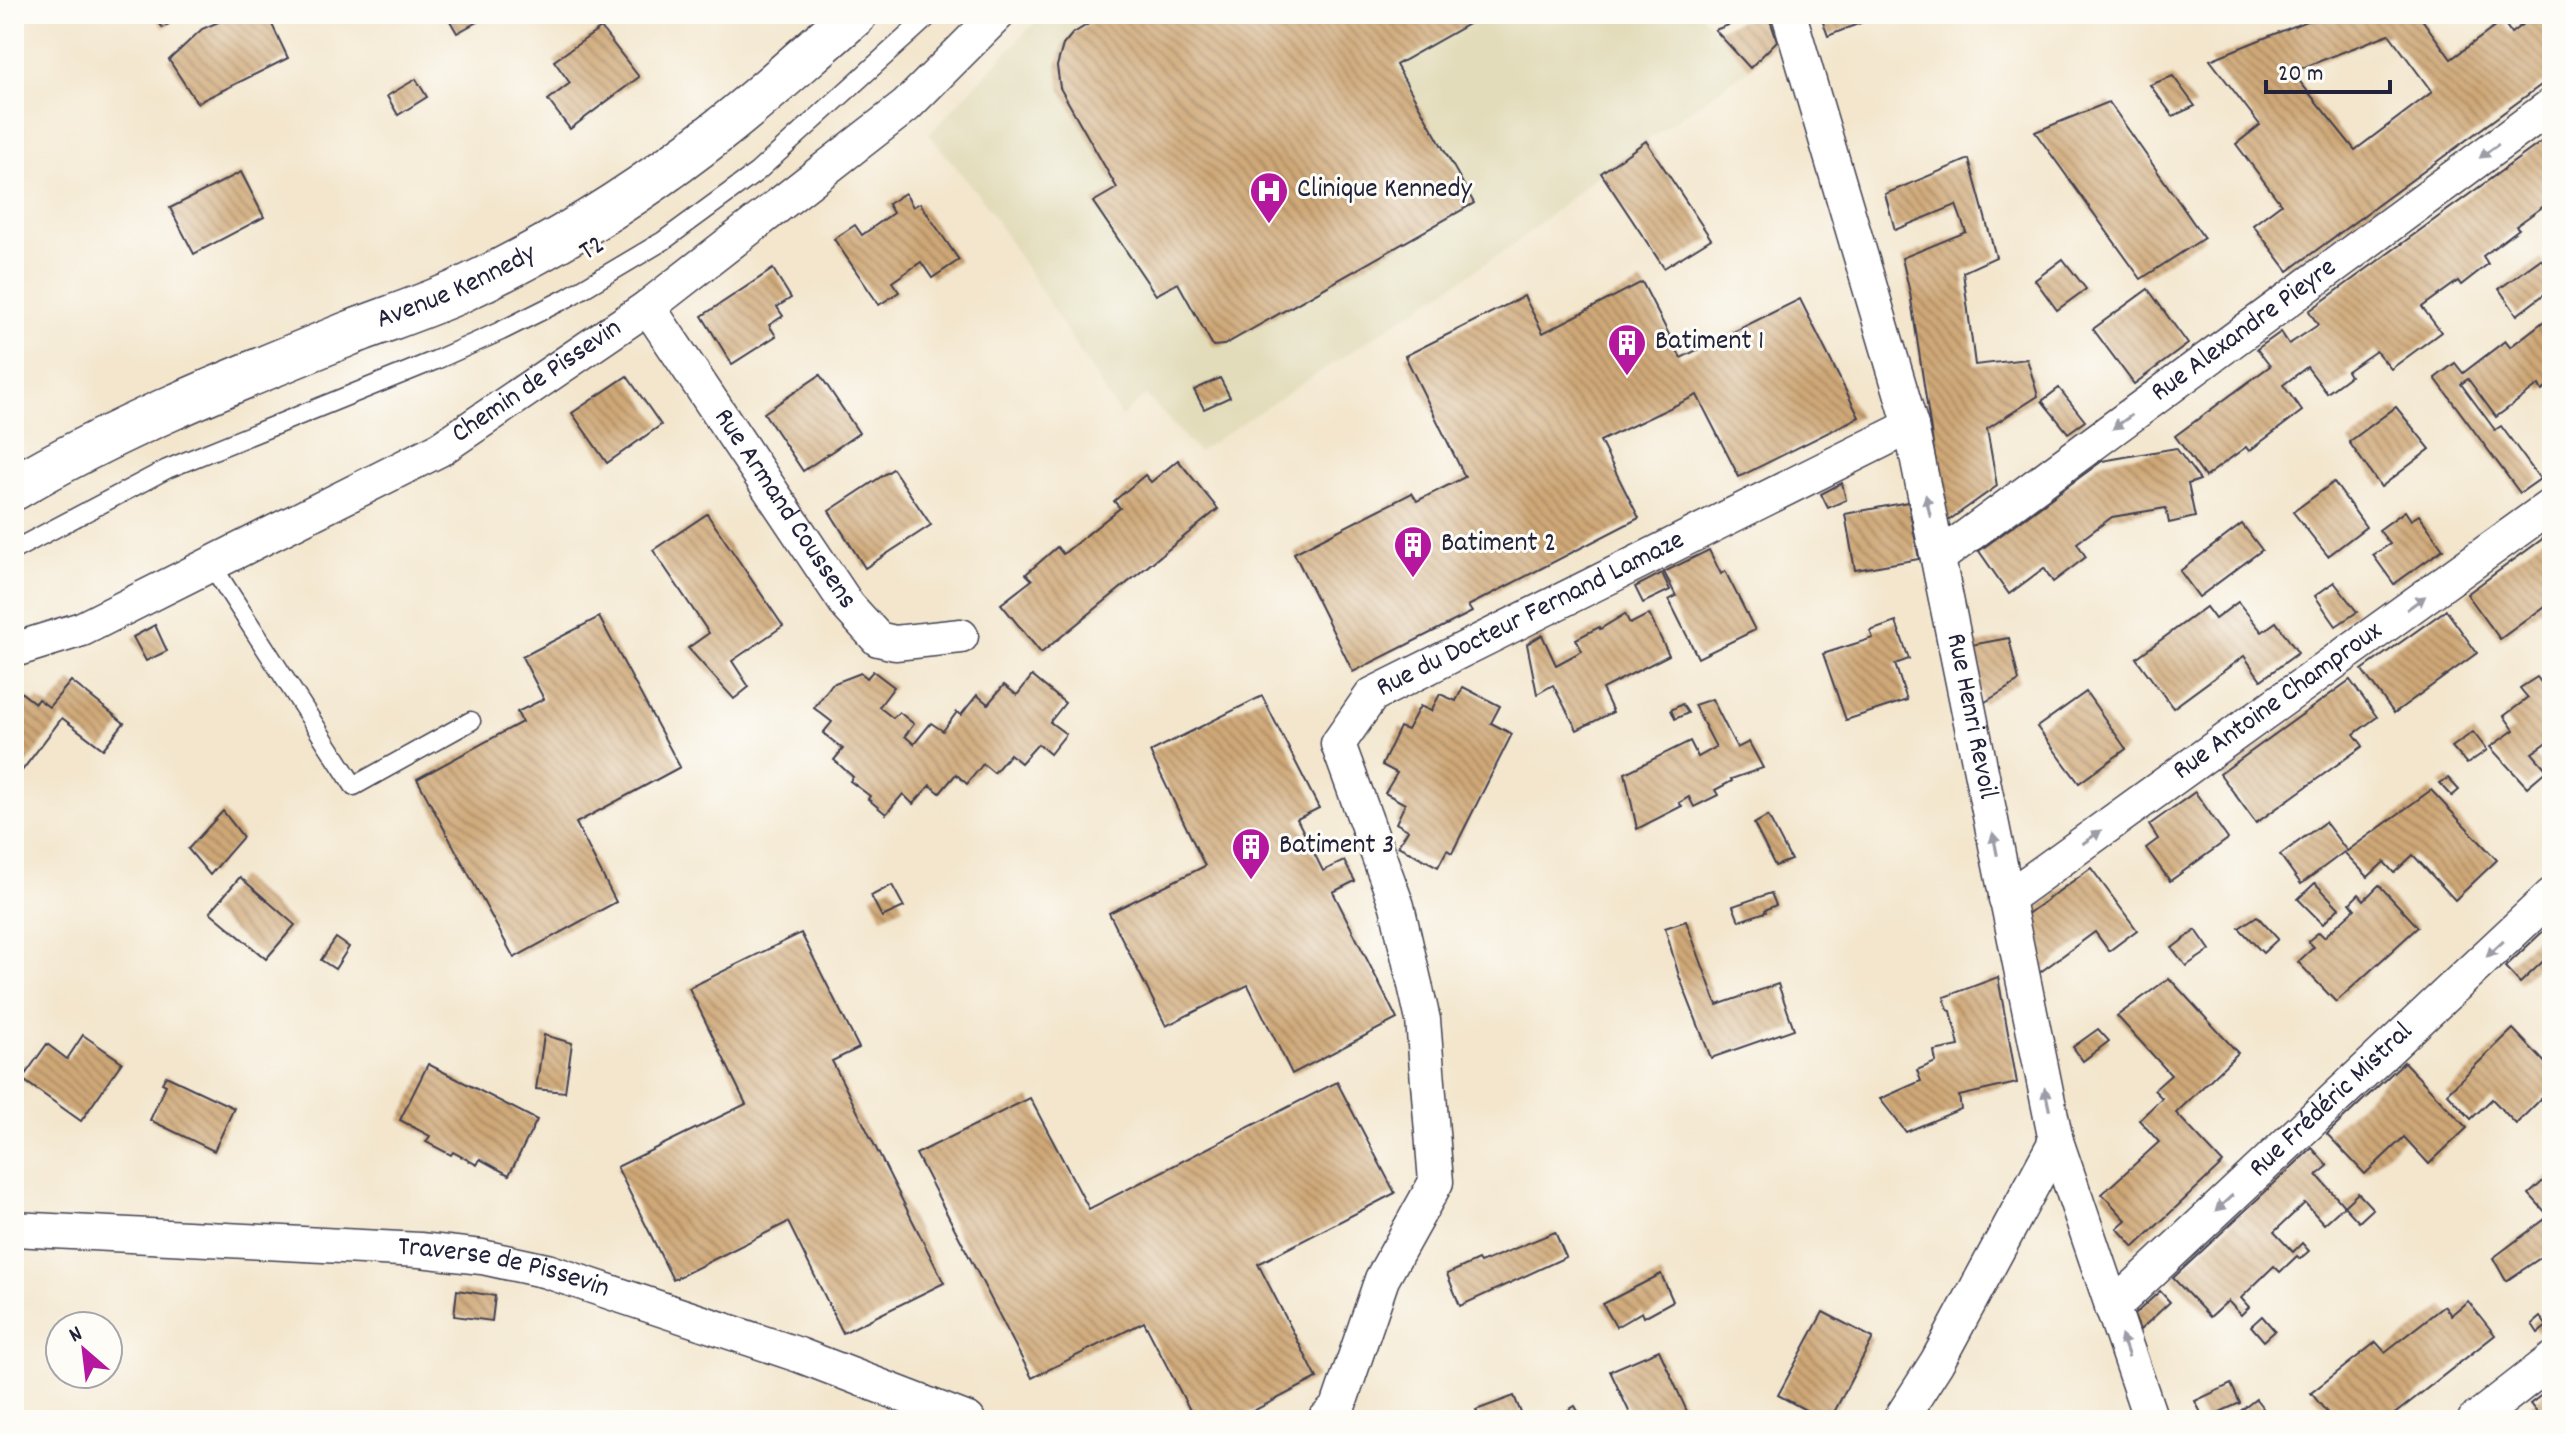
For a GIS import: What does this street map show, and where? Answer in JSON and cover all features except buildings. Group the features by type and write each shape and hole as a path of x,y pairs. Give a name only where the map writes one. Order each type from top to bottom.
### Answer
{"main road":[{"name":"Avenue Kennedy","path":"14,488 124,432 251,375 455,293 562,238 718,132 855,14"}],"street":[{"name":"Chemin de Pissevin","path":"14,650 82,629 440,449 648,307 906,106 998,14"},
{"name":"Rue Henri Revoil","path":"1789,14 1911,426 2056,1141 2151,1420"},
{"name":"Rue Alexandre Pieyre","path":"1939,557 2552,105"},
{"name":"Rue Armand Coussens","path":"648,307 848,606 878,639 895,643 961,636"},
{"name":"Rue du Docteur Fernand Lamaze","path":"1325,1420 1338,1407 1382,1279 1436,1182 1423,1020 1397,906 1338,744 1372,695 1911,426"},
{"name":"Rue Antoine Champroux","path":"2006,899 2552,505"},
{"name":"Rue Frédéric Mistral","path":"2112,1308 2552,895"},
{"path":"1900,1420 1937,1362 2056,1141"},
{"name":"Traverse de Pissevin","path":"14,1229 420,1250 482,1257 547,1271 799,1355 968,1420"},
{"path":"2475,1420 2552,1360"}],"lane":[{"name":"T2","path":"14,550 167,469 436,360 567,298 663,241 757,172 931,14"},
{"path":"211,564 354,786 471,721"}],"shaded area":[{"name":"Clinique Kennedy","path":"1043,14 1700,14 1750,68 1601,173 1512,246 1198,452 1146,395 1121,417 985,203 929,134"}],"place":[{"name":"Clinique Kennedy","path":"1269,225"},
{"name":"Batiment 1","path":"1627,377"},
{"name":"Batiment 2","path":"1413,579"},
{"name":"Batiment 3","path":"1251,881"}]}
